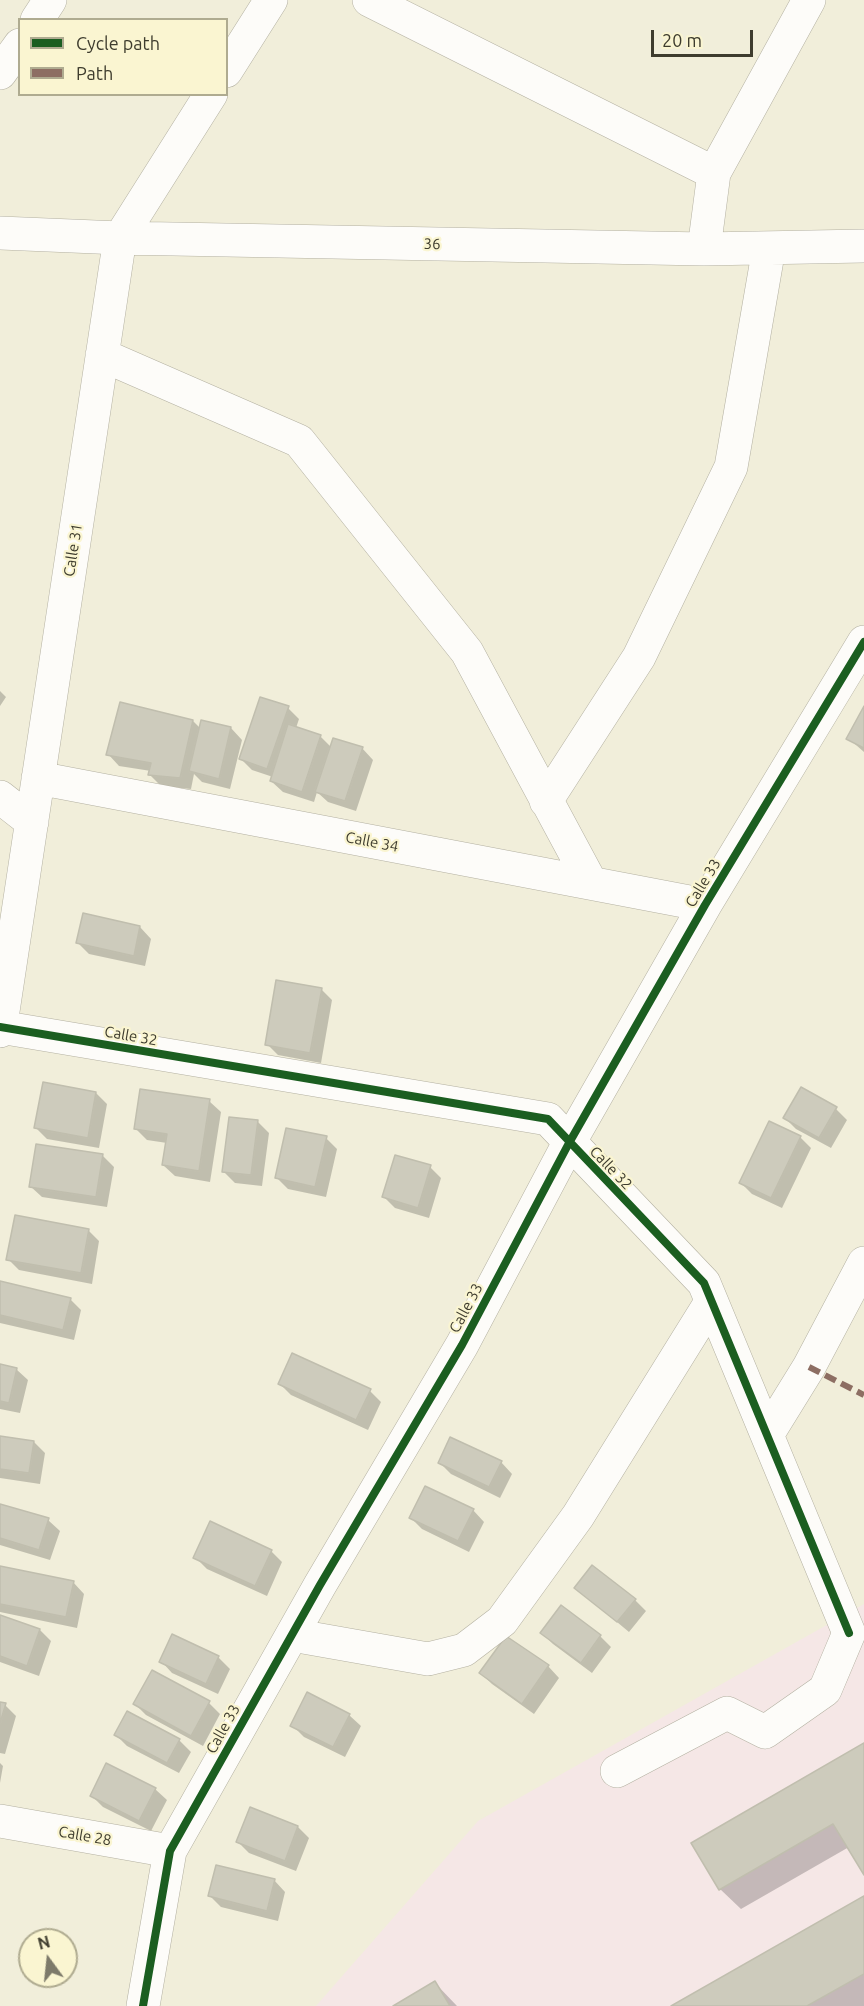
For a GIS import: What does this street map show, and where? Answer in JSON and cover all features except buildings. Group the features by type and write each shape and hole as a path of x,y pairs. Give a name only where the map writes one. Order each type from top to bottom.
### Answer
{"street":[{"path":"228,67 271,0"},
{"path":"369,0 714,172"},
{"path":"704,249 714,172 809,0"},
{"path":"0,73 18,48"},
{"name":"Calle 31","path":"0,1028 120,238 210,96"},
{"name":"36","path":"0,233 120,238 704,249 864,246"},
{"path":"546,801 639,657 731,467 769,248"},
{"path":"102,355 299,441 467,652 591,883"},
{"name":"Calle 33","path":"143,2006 170,1851 292,1635 462,1346 569,1143 705,905 864,642"},
{"name":"Calle 34","path":"38,778 705,905"},
{"path":"0,797 32,822"},
{"name":"Calle 32","path":"0,1028 548,1119 704,1283 849,1633 825,1690 765,1732 727,1713 617,1771"},
{"path":"767,1435 860,1281"},
{"path":"292,1635 428,1659 464,1650 502,1621 578,1516 711,1302"},
{"name":"Calle 28","path":"0,1821 170,1851"}],"shaded area":[{"path":"864,1604 864,2006 316,2006 478,1821"}],"marked path":[{"path":"809,1367 864,1395"}],"cycle path":[{"path":"143,2006 170,1851 320,1585 462,1345 569,1143 705,905 864,642"},
{"path":"0,1027 548,1119 704,1283 849,1633"}]}
